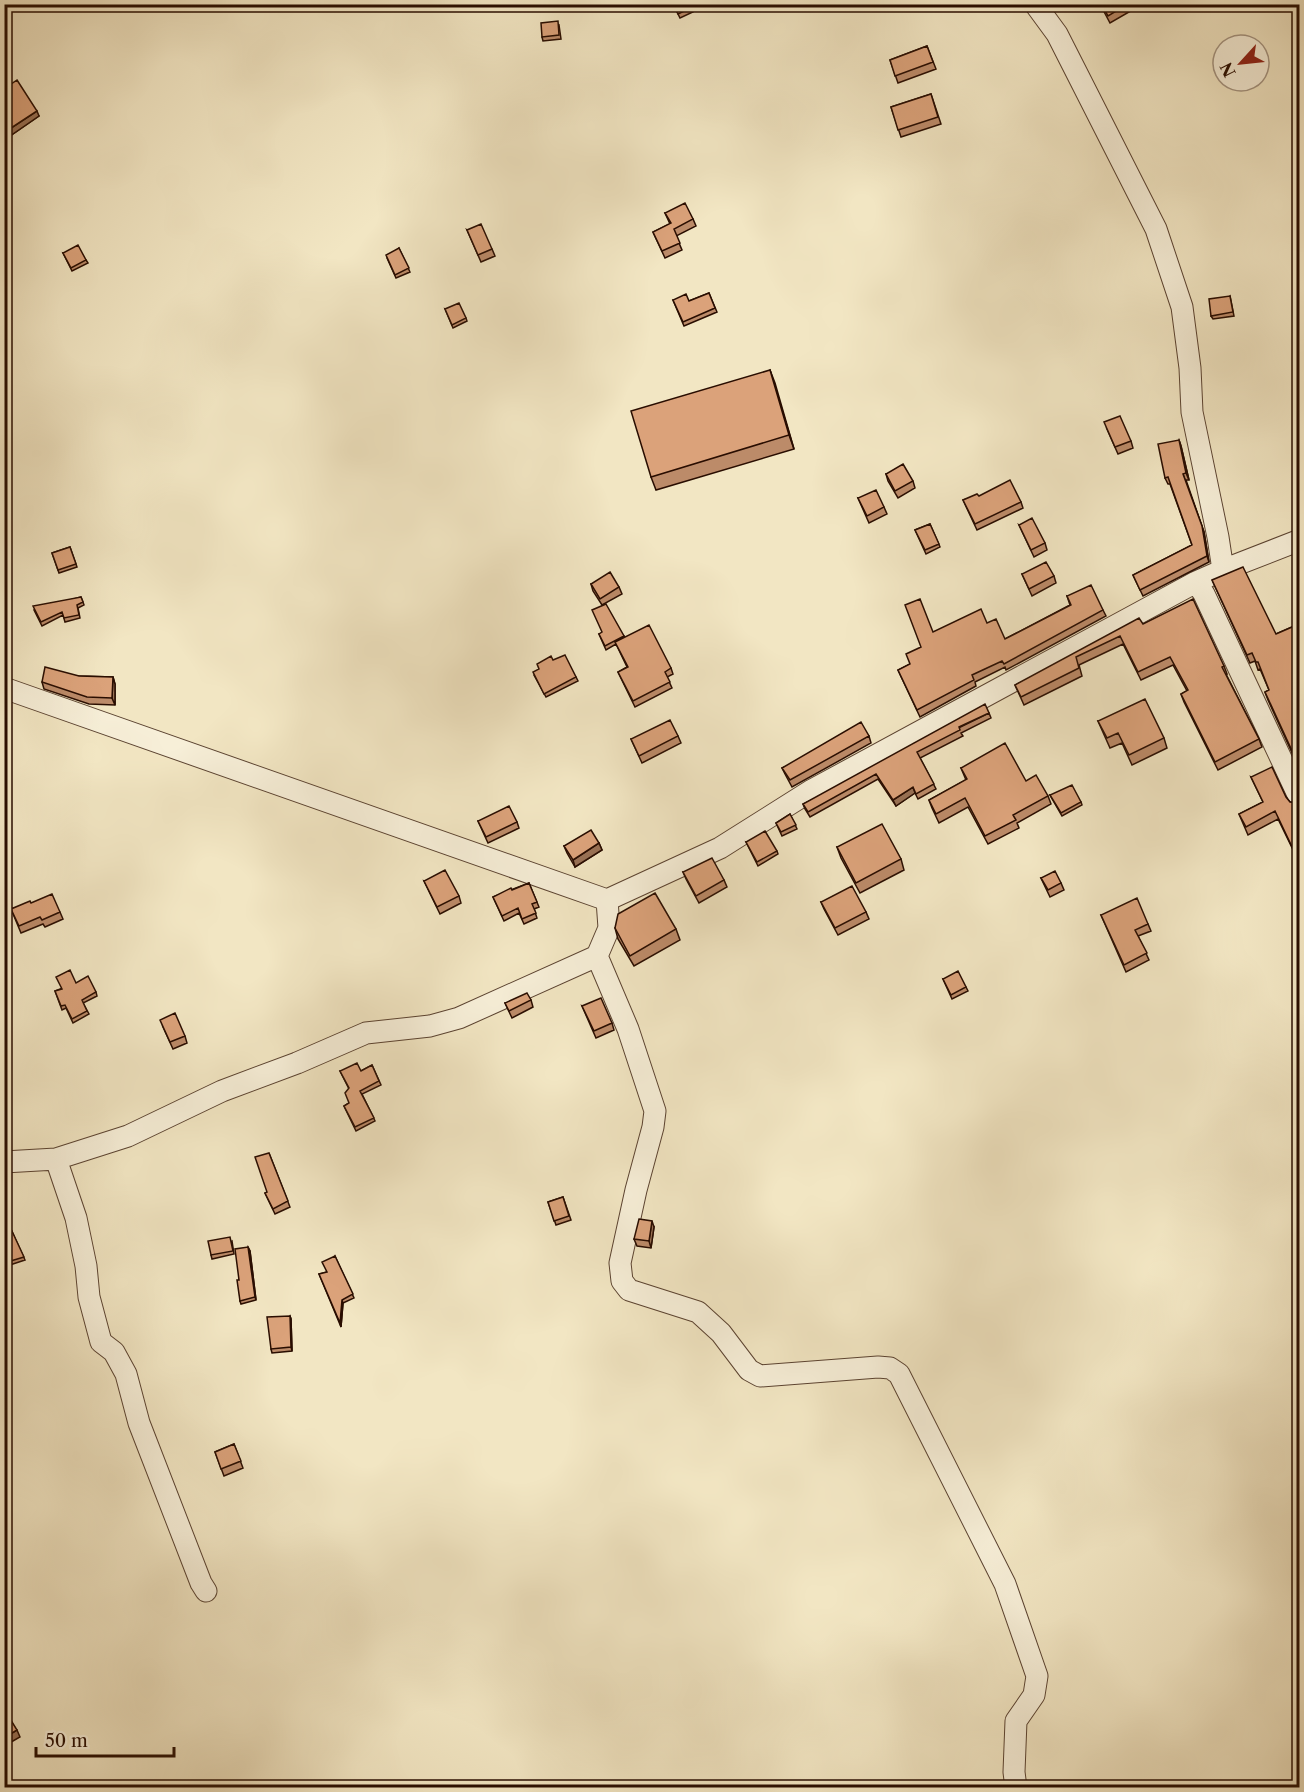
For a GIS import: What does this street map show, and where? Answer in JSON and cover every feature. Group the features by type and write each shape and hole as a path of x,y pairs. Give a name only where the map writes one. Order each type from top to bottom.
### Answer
{"street":[{"path":"1035,4 1056,34 1160,240 1182,307 1190,368 1192,412 1223,570"},
{"path":"4,688 607,900 720,848 812,790 1196,582 1299,540"},
{"path":"1196,582 1204,594 1299,799"},
{"path":"4,1162 56,1159 128,1136 222,1092 366,1033 430,1026 459,1018 597,956 609,928 607,900"},
{"path":"597,956 628,1029 655,1111 654,1127 636,1190 620,1263 622,1281 629,1290 698,1312 721,1333 749,1370 760,1376 878,1367 890,1368 899,1374 1005,1584 1037,1676 1034,1695 1016,1721 1014,1772 1016,1788"},
{"path":"56,1159 76,1218 86,1266 89,1297 100,1342 114,1352 126,1374 139,1423 206,1591"}],"building":[{"path":"674,4 689,4 691,8 678,14"},
{"path":"1101,4 1128,4 1108,16"},
{"path":"558,21 559,35 542,37 541,23"},
{"path":"927,46 933,62 895,76 890,60"},
{"path":"17,80 37,111 8,130 4,129 4,89"},
{"path":"931,94 938,117 898,130 891,107"},
{"path":"685,203 693,219 674,229 680,243 662,251 653,232 671,223 665,213"},
{"path":"481,224 492,249 478,255 467,230"},
{"path":"78,245 86,260 71,268 63,253"},
{"path":"399,248 409,268 395,275 386,255"},
{"path":"709,293 715,308 683,322 673,300 686,294 689,301"},
{"path":"1230,296 1233,312 1211,316 1209,299"},
{"path":"459,303 466,318 452,325 445,309"},
{"path":"770,370 789,435 651,477 631,411"},
{"path":"1120,416 1131,441 1115,447 1104,422"},
{"path":"1179,440 1186,473 1183,474 1202,526 1207,556 1140,590 1133,575 1192,545 1168,477 1165,478 1158,444"},
{"path":"903,464 913,481 895,491 886,474"},
{"path":"1010,480 1021,502 975,524 963,500 977,494 979,496"},
{"path":"876,490 884,507 867,516 858,498"},
{"path":"1032,518 1045,543 1031,550 1019,525"},
{"path":"930,524 939,544 925,550 915,530"},
{"path":"70,547 76,564 58,570 52,553"},
{"path":"1046,562 1054,576 1029,589 1022,574"},
{"path":"1243,567 1276,634 1299,624 1299,766 1265,692 1269,690 1258,662 1252,653 1247,655 1212,580"},
{"path":"610,572 619,587 600,599 591,584"},
{"path":"1091,585 1103,610 1004,664 1002,661 972,675 974,680 917,710 898,670 910,664 906,654 921,647 905,605 920,599 933,632 981,609 987,623 996,619 1005,639 1071,605 1067,596"},
{"path":"81,597 83,602 77,605 79,615 64,618 62,612 41,622 33,606"},
{"path":"1193,599 1224,666 1222,667 1259,739 1215,762 1181,694 1188,690 1170,657 1138,672 1120,636 1076,657 1079,668 1021,697 1015,685 1139,618 1143,624"},
{"path":"606,604 624,636 605,646 599,634 602,632 592,610"},
{"path":"649,625 671,668 665,672 670,682 633,701 618,672 628,667 615,642"},
{"path":"565,655 576,677 544,694 533,672 539,669 537,664 551,656 553,660"},
{"path":"45,667 79,676 113,677 112,698 87,697 42,682"},
{"path":"1145,699 1164,738 1129,755 1118,733 1107,738 1098,721"},
{"path":"985,704 989,713 959,727 960,730 917,752 934,784 916,794 913,787 893,800 876,774 808,812 803,804"},
{"path":"670,720 678,736 639,756 631,739"},
{"path":"861,722 869,736 790,780 782,768"},
{"path":"1005,743 1026,781 1036,775 1048,796 1013,815 1016,820 985,836 965,798 936,814 929,800 967,779 961,768"},
{"path":"1272,767 1286,797 1290,802 1299,803 1299,850 1295,853 1275,811 1246,827 1239,814 1263,802 1251,777"},
{"path":"1072,785 1081,802 1061,813 1050,795"},
{"path":"509,806 517,822 486,837 478,821"},
{"path":"790,814 796,825 781,832 776,823"},
{"path":"882,824 901,859 856,883 837,847"},
{"path":"591,830 599,843 573,860 564,846"},
{"path":"765,831 777,851 757,862 746,842"},
{"path":"712,858 724,880 696,896 683,872"},
{"path":"445,870 459,896 437,907 424,881"},
{"path":"1055,871 1061,883 1048,890 1041,878"},
{"path":"529,883 537,902 532,904 536,913 522,919 518,908 502,916 493,897 511,888 512,890"},
{"path":"852,886 866,912 835,928 821,902"},
{"path":"655,893 676,929 630,956 615,928 618,914"},
{"path":"52,894 60,912 19,926 11,909"},
{"path":"1137,898 1148,924 1135,930 1147,953 1124,965 1101,915"},
{"path":"70,970 76,983 88,976 96,992 82,1000 87,1011 72,1019 65,1005 61,1006 55,991 62,989 56,977"},
{"path":"958,971 966,987 951,995 943,979"},
{"path":"527,993 531,1000 509,1011 505,1003"},
{"path":"601,998 612,1023 594,1031 582,1006"},
{"path":"175,1013 185,1036 170,1042 160,1020"},
{"path":"357,1063 361,1071 372,1065 379,1081 360,1091 374,1118 355,1127 344,1106 349,1103 345,1093 349,1088 340,1071"},
{"path":"269,1153 288,1201 273,1209 265,1193 267,1192 255,1157"},
{"path":"563,1197 569,1216 554,1221 548,1202"},
{"path":"4,1214 24,1257 4,1263"},
{"path":"639,1219 652,1221 649,1241 634,1239"},
{"path":"230,1237 233,1251 211,1255 208,1241"},
{"path":"248,1247 255,1297 240,1301 235,1249"},
{"path":"335,1256 353,1294 342,1300 340,1323 319,1274 327,1272 322,1262"},
{"path":"290,1316 291,1347 271,1349 267,1317"},
{"path":"234,1444 241,1461 221,1469 215,1452"},
{"path":"4,1709 17,1730 4,1738"}]}
